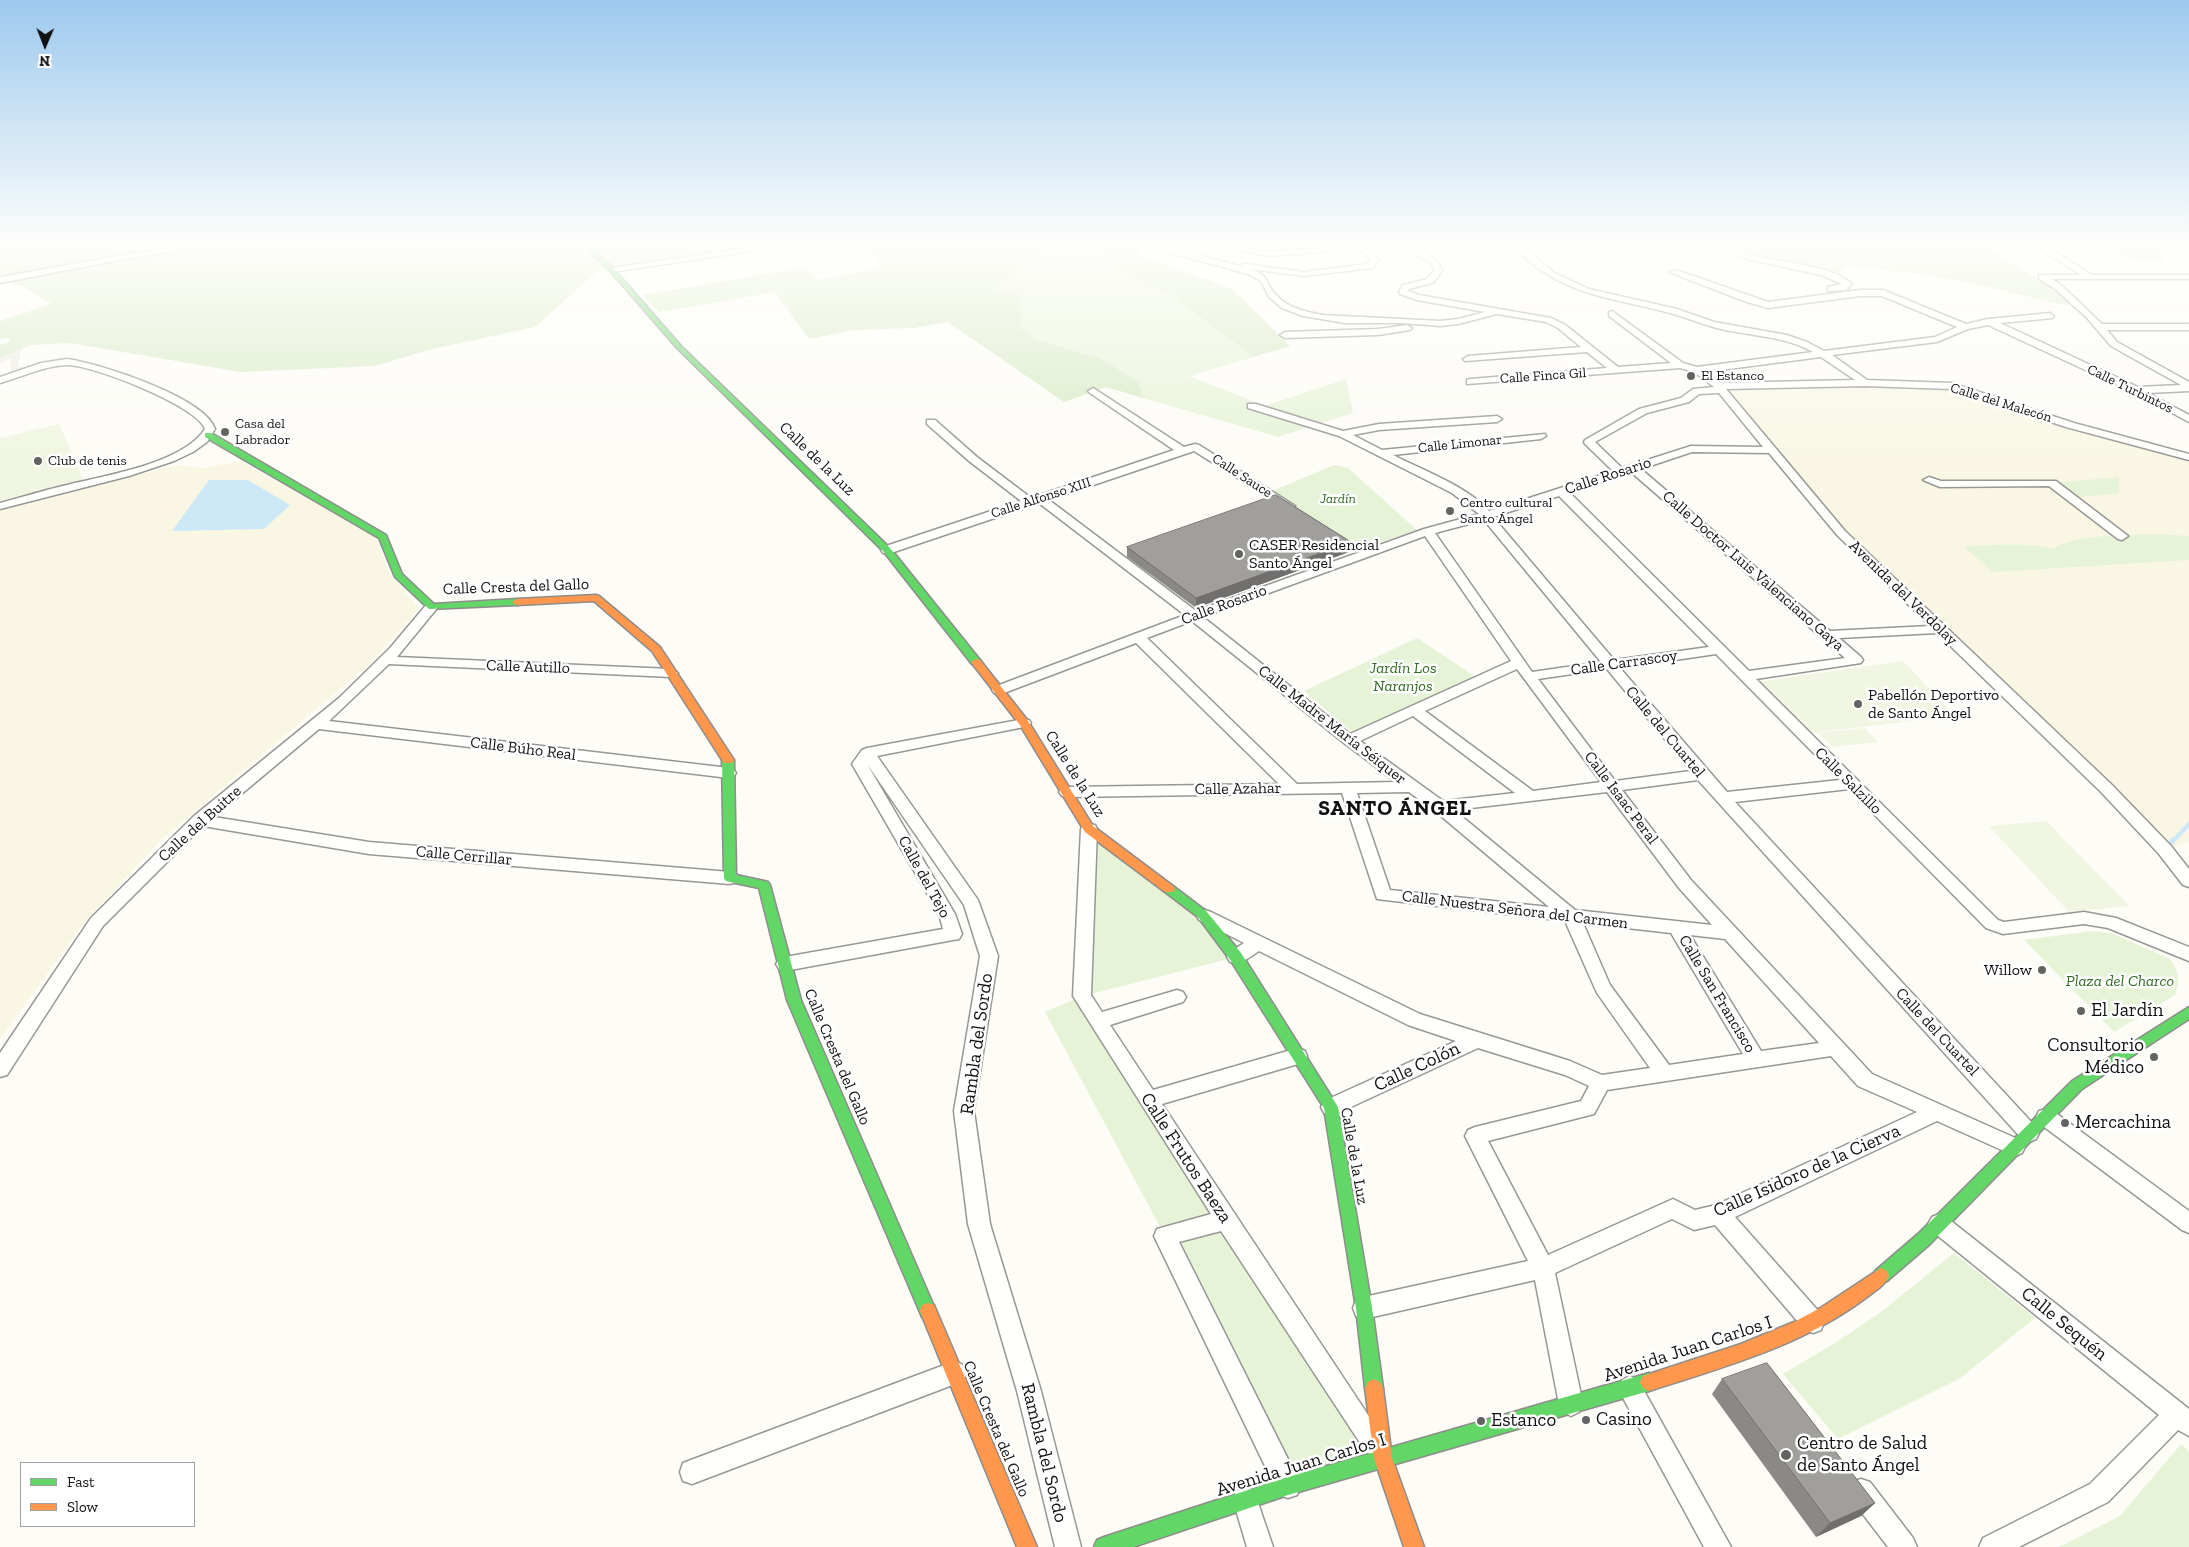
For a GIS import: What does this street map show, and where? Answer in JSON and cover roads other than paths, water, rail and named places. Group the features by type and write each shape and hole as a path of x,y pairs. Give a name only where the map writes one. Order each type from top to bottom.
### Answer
{"street":[{"name":"Calle de la Luz","path":"652,316 679,347 887,550 1000,690 1024,723 1089,829 1202,914 1236,957 1331,1107 1364,1308 1383,1458 1414,1547"},
{"path":"1317,316 1342,319 1412,320 1446,324"},
{"path":"1285,335 1378,332 1446,324 1477,316"},
{"path":"1526,316 1548,320 1561,326 1617,371"},
{"name":"Avenida del Verdolay","path":"1615,316 1680,365 1697,370 1719,388 1769,450 1841,533 2107,789 2164,850 2189,881"},
{"path":"1689,316 1712,324 1795,340 1820,353 1865,382"},
{"path":"1939,316 1965,327"},
{"path":"1697,370 1937,339 1965,327 1988,322 2048,316"},
{"path":"2088,316 2114,344 2189,387"},
{"name":"Calle Turbintos","path":"1988,322 2136,390 2189,419"},
{"path":"2099,327 2189,328"},
{"path":"1468,359 1588,349"},
{"path":"0,380 50,364 67,362 92,366 129,377 196,412 210,425 208,435 187,451 152,466 0,506"},
{"name":"Calle Finca Gil","path":"1470,382 1680,365"},
{"name":"Calle del Malecón","path":"1620,472 1589,442 1643,411 1685,400 1696,391 1719,388 1865,382 1952,386 2070,425 2189,457"},
{"path":"2136,390 2189,387"},
{"path":"1093,391 1182,451"},
{"name":"Calle del Cuartel","path":"1252,406 1343,434 1456,491 1479,507 1702,775 2029,1133"},
{"path":"1343,434 1379,427 1497,419"},
{"name":"Calle Madre María Séiquer","path":"931,422 972,459 1035,500 1194,616 1349,740 1410,787 1440,807 1572,917 1603,988 1664,1073"},
{"name":"Calle Cresta del Gallo","path":"208,435 383,537 398,575 432,607 596,598 656,649 729,761 730,878 764,885 794,1000 955,1373 1027,1547"},
{"name":"Calle Limonar","path":"1380,453 1541,436"},
{"name":"Calle Alfonso XIII","path":"887,550 1195,447"},
{"name":"Calle Sauce","path":"1195,447 1296,511"},
{"name":"Calle Rosario","path":"1000,690 1359,551 1485,516 1691,449 1769,450"},
{"name":"Calle Doctor Luis Valenciano Gaya","path":"1633,468 1856,660 1745,676"},
{"path":"1929,480 1940,484 2052,482 2122,536"},
{"name":"Calle Salzillo","path":"1561,491 1850,784 1997,927 2002,928 2084,918 2098,919 2189,954"},
{"name":"Calle Isaac Peral","path":"1428,531 1519,663 1685,884 1865,1080 2015,1147"},
{"name":"Calle del Buitre","path":"0,1069 97,922 200,820 344,702 385,660 432,607"},
{"path":"1827,635 1941,629"},
{"path":"1138,637 1292,788"},
{"name":"Calle Carrascoy","path":"1530,676 1719,650"},
{"name":"Calle Autillo","path":"385,660 671,672"},
{"path":"1349,740 1519,663"},
{"path":"1414,710 1530,796"},
{"path":"867,754 1024,723"},
{"name":"Calle Búho Real","path":"317,724 729,774"},
{"name":"Calle del Tejo","path":"784,964 953,934 947,914 859,764 867,754"},
{"name":"Rambla del Sordo","path":"867,754 972,904 989,956 964,1111 980,1224 1029,1391 1068,1547"},
{"path":"1440,807 1702,775"},
{"path":"1723,798 1850,784"},
{"name":"Calle Azahar","path":"1067,792 1410,787"},
{"name":"Calle Nuestra Señora del Carmen","path":"1348,788 1383,895 1729,933"},
{"name":"Calle Cerrillar","path":"200,820 369,848 730,878"},
{"name":"Calle Frutos Baeza","path":"1089,829 1082,996 1226,1220 1383,1458"},
{"path":"1202,914 1414,1020 1570,1069 1602,1083 1836,1048"},
{"name":"Calle San Francisco","path":"1677,928 1756,1059"},
{"path":"1236,957 1260,942"},
{"path":"1098,1021 1177,997"},
{"name":"Avenida Juan Carlos I","path":"1111,1546 1288,1486 1383,1458 1630,1388 1758,1357 1859,1294 1924,1239 2029,1133 2087,1078 2189,1012"},
{"path":"2173,1022 2189,1016"},
{"name":"Calle Colón","path":"1331,1107 1476,1040"},
{"path":"1148,1100 1298,1056"},
{"path":"1571,1404 1542,1268 1475,1136 1587,1108 1602,1083"},
{"name":"Calle Isidoro de la Cierva","path":"1364,1308 1542,1268 1673,1209 1694,1220 1719,1214 1936,1112"},
{"path":"2046,1117 2189,1223"},
{"path":"1719,1214 1813,1322"},
{"path":"1226,1220 1165,1236 1288,1486"},
{"name":"Calle Sequén","path":"1939,1224 2183,1419"},
{"path":"692,1472 955,1373"},
{"path":"1630,1388 1718,1547"},
{"path":"1992,1547 2099,1494 2183,1419"},
{"path":"1850,1476 1904,1547"},
{"path":"1245,1500 1260,1547"}],"water":[{"path":"209,480 248,480 290,505 264,529 172,531"}],"waterway":[{"path":"2172,842 2189,824"},
{"path":"2166,848 2173,840"}],"place":[{"name":"El Estanco","path":"1691,376"},
{"name":"Casa del Labrador","path":"225,432"},
{"name":"Club de tenis","path":"38,461"},
{"name":"Centro cultural Santo Ángel","path":"1450,511"},
{"name":"CASER Residencial Santo Ángel","path":"1239,554"},
{"name":"Pabellón Deportivo de Santo Ángel","path":"1858,704"},
{"name":"Willow","path":"2042,970"},
{"name":"El Jardín","path":"2081,1011"},
{"name":"Consultorio Médico","path":"2154,1057"},
{"name":"Mercachina","path":"2065,1123"},
{"name":"Casino","path":"1586,1420"},
{"name":"Estanco","path":"1481,1421"},
{"name":"Centro de Salud de Santo Ángel","path":"1786,1455"}],"district":[{"name":"SANTO ÁNGEL","path":"1395,809"}],"park label":[{"name":"Jardín","path":"1338,499"},
{"name":"Jardín Los Naranjos","path":"1403,677"},
{"name":"Plaza del Charco","path":"2120,981"}]}
